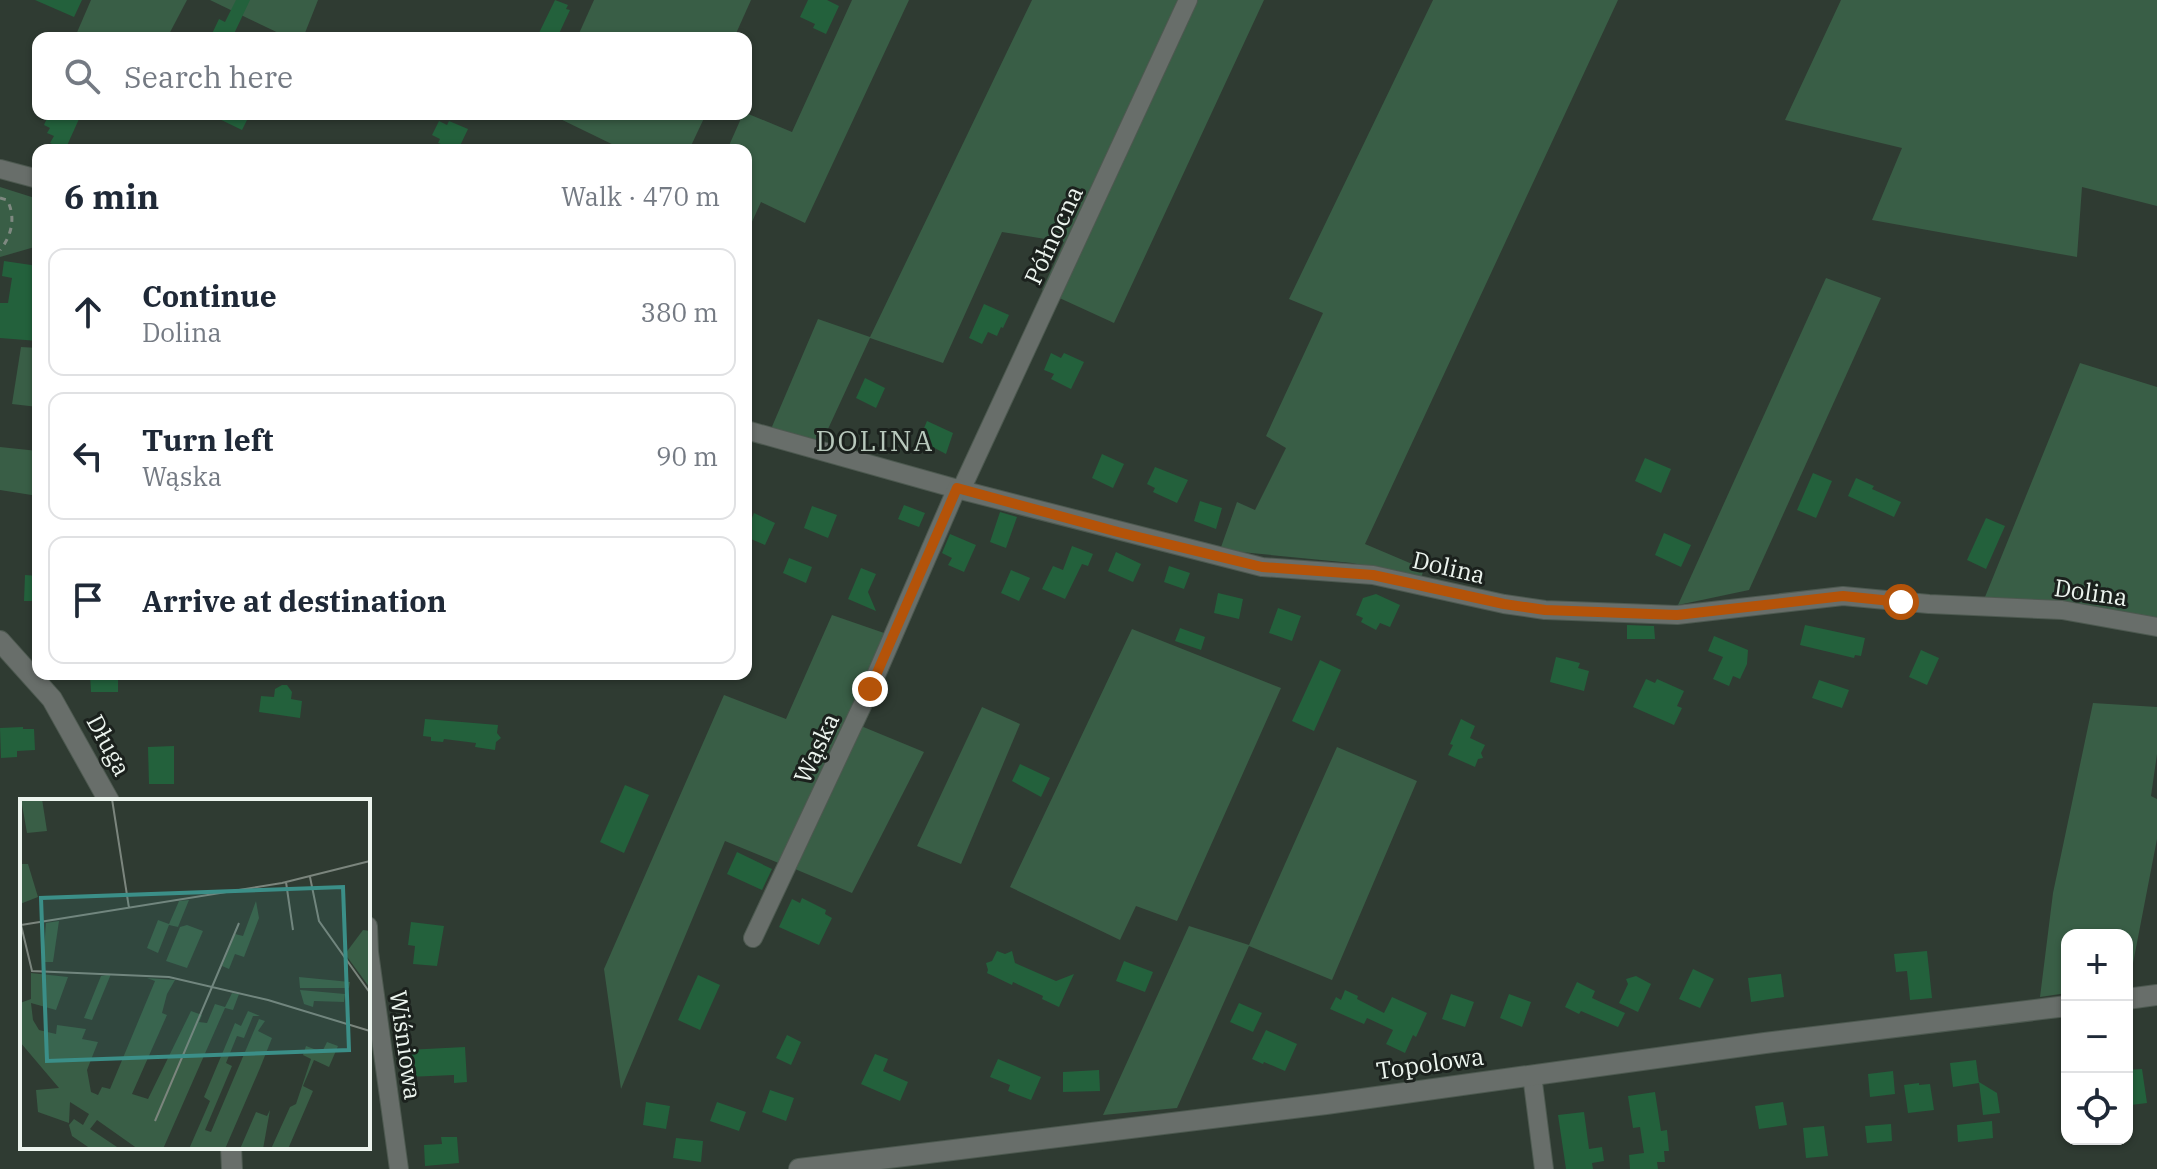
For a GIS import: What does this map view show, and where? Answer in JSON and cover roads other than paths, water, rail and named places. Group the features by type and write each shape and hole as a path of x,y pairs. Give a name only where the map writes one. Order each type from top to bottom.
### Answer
{"street":[{"name":"Północna","path":"959,489 1188,0"},
{"path":"0,169 32,177"},
{"name":"Dolina","path":"752,432 1262,567 1373,575 1545,610 1677,615 1843,596 1929,604 2062,610 2157,627"},
{"name":"Wąska","path":"753,938 870,689 959,489"},
{"name":"Długa","path":"0,641 32,677"},
{"name":"Długa","path":"35,680 52,699 108,799"},
{"name":"Wiśniowa","path":"370,959 399,1169"},
{"path":"2133,998 2157,995"},
{"name":"Topolowa","path":"799,1169 1311,1106 1765,1043 2061,1007"},
{"path":"1532,1075 1544,1169"},
{"path":"231,1149 232,1169"}],"district":[{"name":"DOLINA","path":"875,440"}]}
